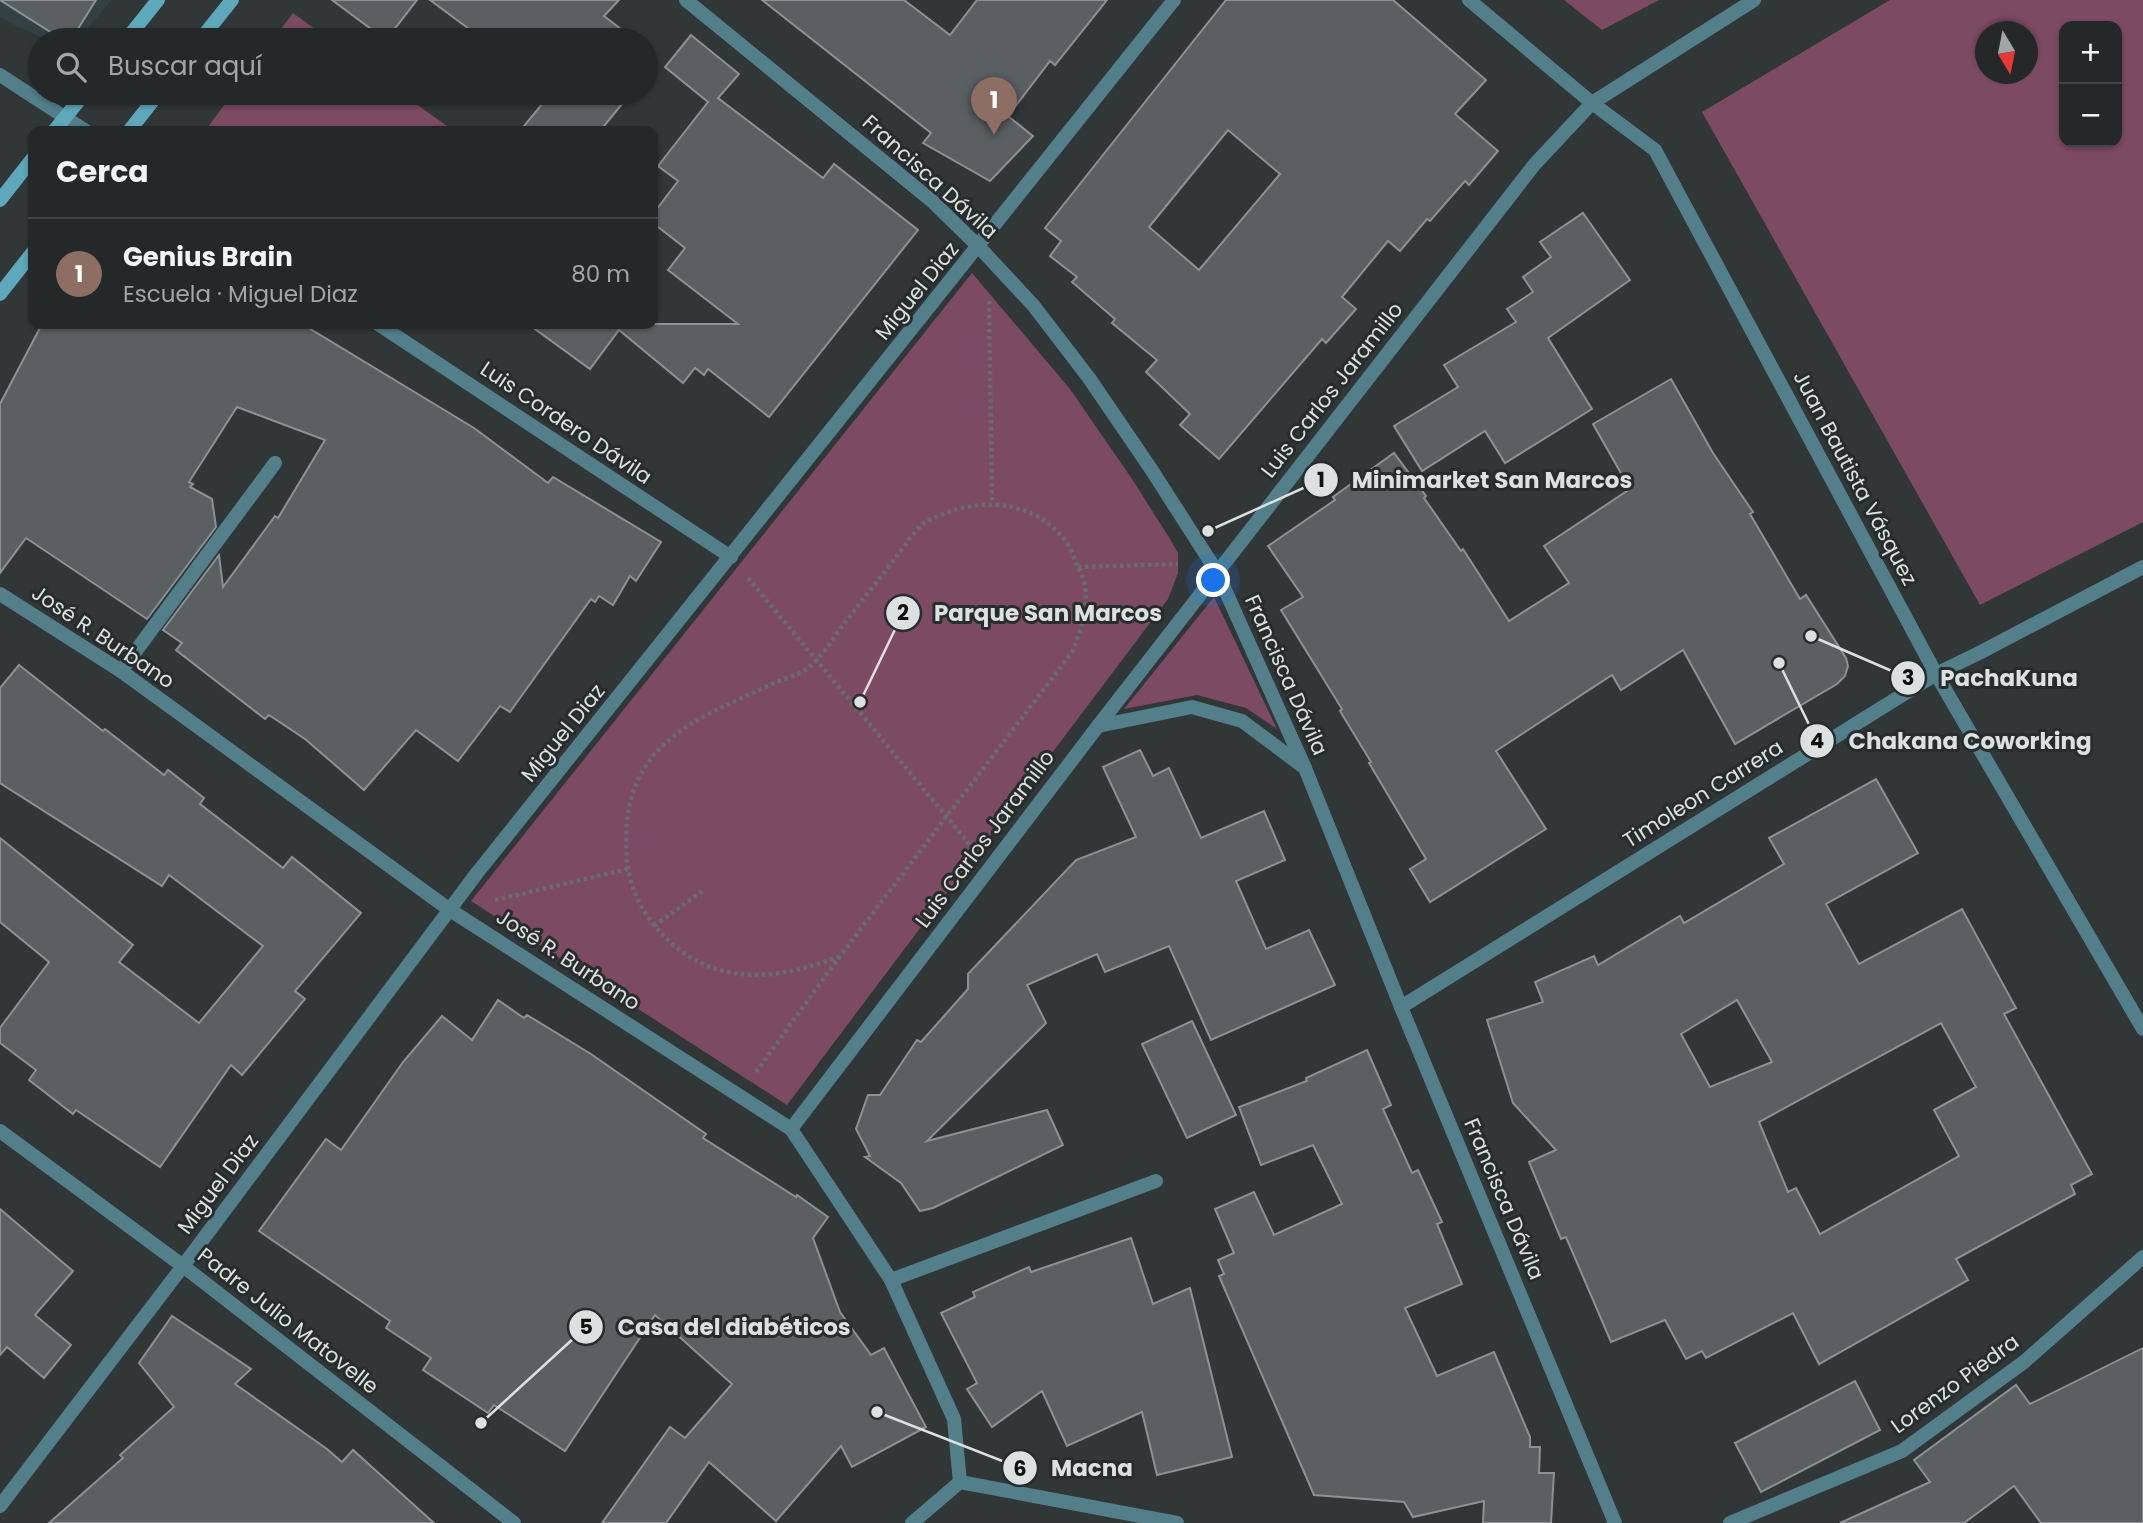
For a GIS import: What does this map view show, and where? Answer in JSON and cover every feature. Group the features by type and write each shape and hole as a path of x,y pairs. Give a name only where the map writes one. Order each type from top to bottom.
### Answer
{"main road":[{"path":"136,28 158,0"},
{"path":"210,28 232,0"},
{"path":"58,126 75,105"},
{"path":"133,126 150,105"},
{"path":"0,200 28,164"},
{"path":"0,294 28,258"}],"street":[{"name":"Francisca Dávila","path":"686,0 922,193 984,252 1033,305 1089,378 1213,567 1305,768 1615,1523"},
{"name":"Miguel Diaz","path":"0,1506 477,873 731,557 984,252 1174,0"},
{"name":"Juan Bautista Vásquez","path":"1469,0 1592,103 1656,150 1936,674 2143,1029"},
{"name":"Luis Carlos Jaramillo","path":"792,1129 989,868 1178,626 1213,567 1534,165 1592,103 1755,0"},
{"path":"0,75 28,93"},
{"path":"46,105 78,126"},
{"name":"Luis Cordero Dávila","path":"386,329 731,557"},
{"path":"121,671 275,463"},
{"name":"Timoleon Carrera","path":"1401,1007 1936,674 2143,567"},
{"name":"José R. Burbano","path":"0,594 121,671 450,911 792,1129 891,1280 954,1419 960,1482"},
{"path":"1098,726 1192,707 1242,721 1305,768"},
{"name":"Padre Julio Matovelle","path":"0,1131 183,1266 514,1523"},
{"path":"891,1280 1156,1181"},
{"name":"Lorenzo Piedra","path":"1730,1523 1902,1451 2024,1362 2143,1256"},
{"path":"912,1523 960,1482 1177,1523"}],"path":[{"path":"984,252 992,503"},
{"path":"739,1096 840,956 1073,651 1085,618 1085,582 1069,545 1048,523 1019,508 992,503 960,508 927,521 806,669 688,724 667,740 645,766 630,796 626,824 630,882 640,906 654,926 690,958 718,971 781,975 840,956"},
{"path":"731,557 989,868"},
{"path":"1077,567 1213,567"},
{"path":"450,911 628,869"},
{"path":"654,926 705,889"}],"shaded area":[{"path":"0,0 111,0 88,28 28,28 28,31 0,17"},
{"path":"1564,0 1659,0 1602,30"},
{"path":"1890,0 2143,0 2143,522 1980,605 1702,112"},
{"path":"293,13 314,28 282,28"},
{"path":"224,105 418,105 447,126 209,126"},
{"path":"972,273 1070,389 1132,479 1178,553 1178,573 1168,599 787,1105 471,901"},
{"path":"1214,597 1277,729 1246,708 1197,695 1124,709"}],"building":[{"path":"0,0 96,0 78,28 44,28"},
{"path":"332,0 417,0 395,28 370,28"},
{"path":"430,0 619,0 604,16 620,28 468,28"},
{"path":"762,0 904,0 950,35 977,0 1107,0 1055,65 1050,61 1008,116 1033,136 990,181 923,143 931,133"},
{"path":"1226,0 1393,0 1486,80 1455,114 1498,151 1469,185 1465,181 1430,221 1427,219 1400,251 1388,241 1342,297 1356,309 1326,343 1322,339 1219,459 1180,425 1190,414 1146,372 1157,360 1112,323 1115,319 1072,282 1077,277 1050,256 1061,241 1045,228","holes":["1228,130 1280,174 1199,270 1149,227"]},
{"path":"691,35 739,74 718,98 823,178 834,164 918,230 769,417 708,369 704,375 695,368 683,383 619,330 590,369 535,329 658,329 658,324 738,324 668,270 685,248 658,227 658,207 678,181 658,166 708,102 665,67"},
{"path":"541,105 621,105 604,126 524,126"},
{"path":"1583,213 1630,280 1548,338 1592,409 1505,463 1485,431 1422,471 1394,426 1458,387 1444,365 1516,322 1507,309 1533,292 1523,277 1551,257 1540,242"},
{"path":"39,329 310,329 474,428 548,483 553,477 661,542 636,581 630,576 613,605 599,596 595,602 591,599 510,712 500,706 458,761 416,730 364,790 305,739 269,715 265,719 176,650 182,643 163,630 219,555 223,587 275,516 278,518 325,440 237,407 189,482 193,484 190,487 212,499 216,527 147,619 26,538 0,573 0,404"},
{"path":"1671,379 1713,453 1753,512 1750,514 1800,599 1806,595 1846,658 1848,666 1845,676 1837,684 1735,744 1683,650 1621,690 1612,675 1496,751 1546,829 1430,902 1410,869 1426,859 1369,763 1371,762 1340,711 1342,709 1281,610 1303,597 1268,546 1335,500 1333,497 1394,453 1426,496 1424,498 1461,551 1463,549 1509,621 1569,583 1544,546 1630,489 1593,424"},
{"path":"19,665 164,775 168,770 204,798 200,804 283,868 292,857 361,913 295,991 305,999 242,1075 231,1065 160,1167 76,1110 73,1114 29,1080 36,1070 0,1043 0,1028 49,962 0,922 0,838 133,945 119,962 199,1023 263,946 169,875 162,886 0,783 0,688"},
{"path":"1140,750 1153,776 1169,768 1201,838 1264,811 1285,860 1236,881 1266,949 1309,930 1335,985 1211,1040 1169,946 1105,972 1097,954 1027,985 1046,1023 927,1141 1047,1110 1063,1145 933,1208 920,1211 901,1183 865,1157 870,1156 856,1129 868,1095 880,1095 917,1040 921,1042 968,989 968,974 1076,860 1136,837 1103,767"},
{"path":"1876,779 1918,853 1826,904 1859,964 1962,909 2016,1008 2004,1014 2092,1174 2071,1185 2075,1194 1956,1259 1968,1280 1819,1364 1793,1313 1706,1358 1702,1351 1686,1359 1665,1320 1611,1342 1566,1237 1561,1239 1529,1162 1556,1150 1513,1103 1487,1020 1543,1002 1535,982 1594,956 1598,965 1680,916 1684,923 1784,864 1769,838","holes":["1737,1000 1772,1062 1710,1087 1681,1034","1941,1023 1976,1087 1934,1110 1959,1156 1820,1234 1796,1188 1788,1192 1759,1122"]},
{"path":"498,1000 524,1018 527,1015 591,1054 706,1134 703,1138 828,1217 813,1238 840,1312 871,1355 884,1348 926,1427 852,1467 841,1446 776,1521 709,1462 666,1523 602,1523 670,1427 685,1438 732,1384 655,1315 565,1451 494,1405 488,1413 423,1370 431,1358 386,1328 390,1321 259,1231 326,1139 341,1150 403,1062 442,1016 472,1040"},
{"path":"1192,1021 1236,1115 1187,1138 1142,1044"},
{"path":"1367,1050 1391,1105 1383,1109 1412,1173 1418,1170 1442,1222 1437,1224 1462,1284 1405,1308 1437,1376 1494,1352 1530,1437 1530,1447 1540,1447 1539,1473 1554,1473 1551,1523 1483,1523 1484,1501 1413,1517 1404,1502 1314,1495 1219,1276 1224,1274 1218,1260 1234,1253 1215,1209 1254,1192 1274,1235 1342,1204 1313,1145 1261,1165 1239,1107 1307,1081 1306,1078"},
{"path":"0,1209 73,1271 35,1315 71,1345 44,1378 7,1347 0,1355"},
{"path":"1131,1238 1153,1304 1190,1288 1232,1457 1157,1475 1142,1412 1067,1446 1042,1391 992,1427 967,1389 977,1383 941,1313 975,1297 973,1292 1029,1267 1031,1272"},
{"path":"172,1316 251,1369 235,1384 342,1462 353,1450 434,1523 49,1523 123,1458 120,1455 174,1407 139,1363"},
{"path":"2143,1348 2143,1523 2041,1523 2014,1486 1964,1523 1840,1523 1930,1482 1914,1460 2016,1385 2030,1404"},
{"path":"1855,1381 1880,1430 1761,1492 1735,1443"}],"place":[{"name":"Genius Brain","path":"994,135"},
{"name":"Minimarket San Marcos","path":"1208,531"},
{"name":"PachaKuna","path":"1811,636"},
{"name":"Chakana Coworking","path":"1779,663"},
{"name":"Parque San Marcos","path":"860,702"},
{"name":"Macna","path":"877,1412"},
{"name":"Casa del diabéticos","path":"481,1423"}]}
